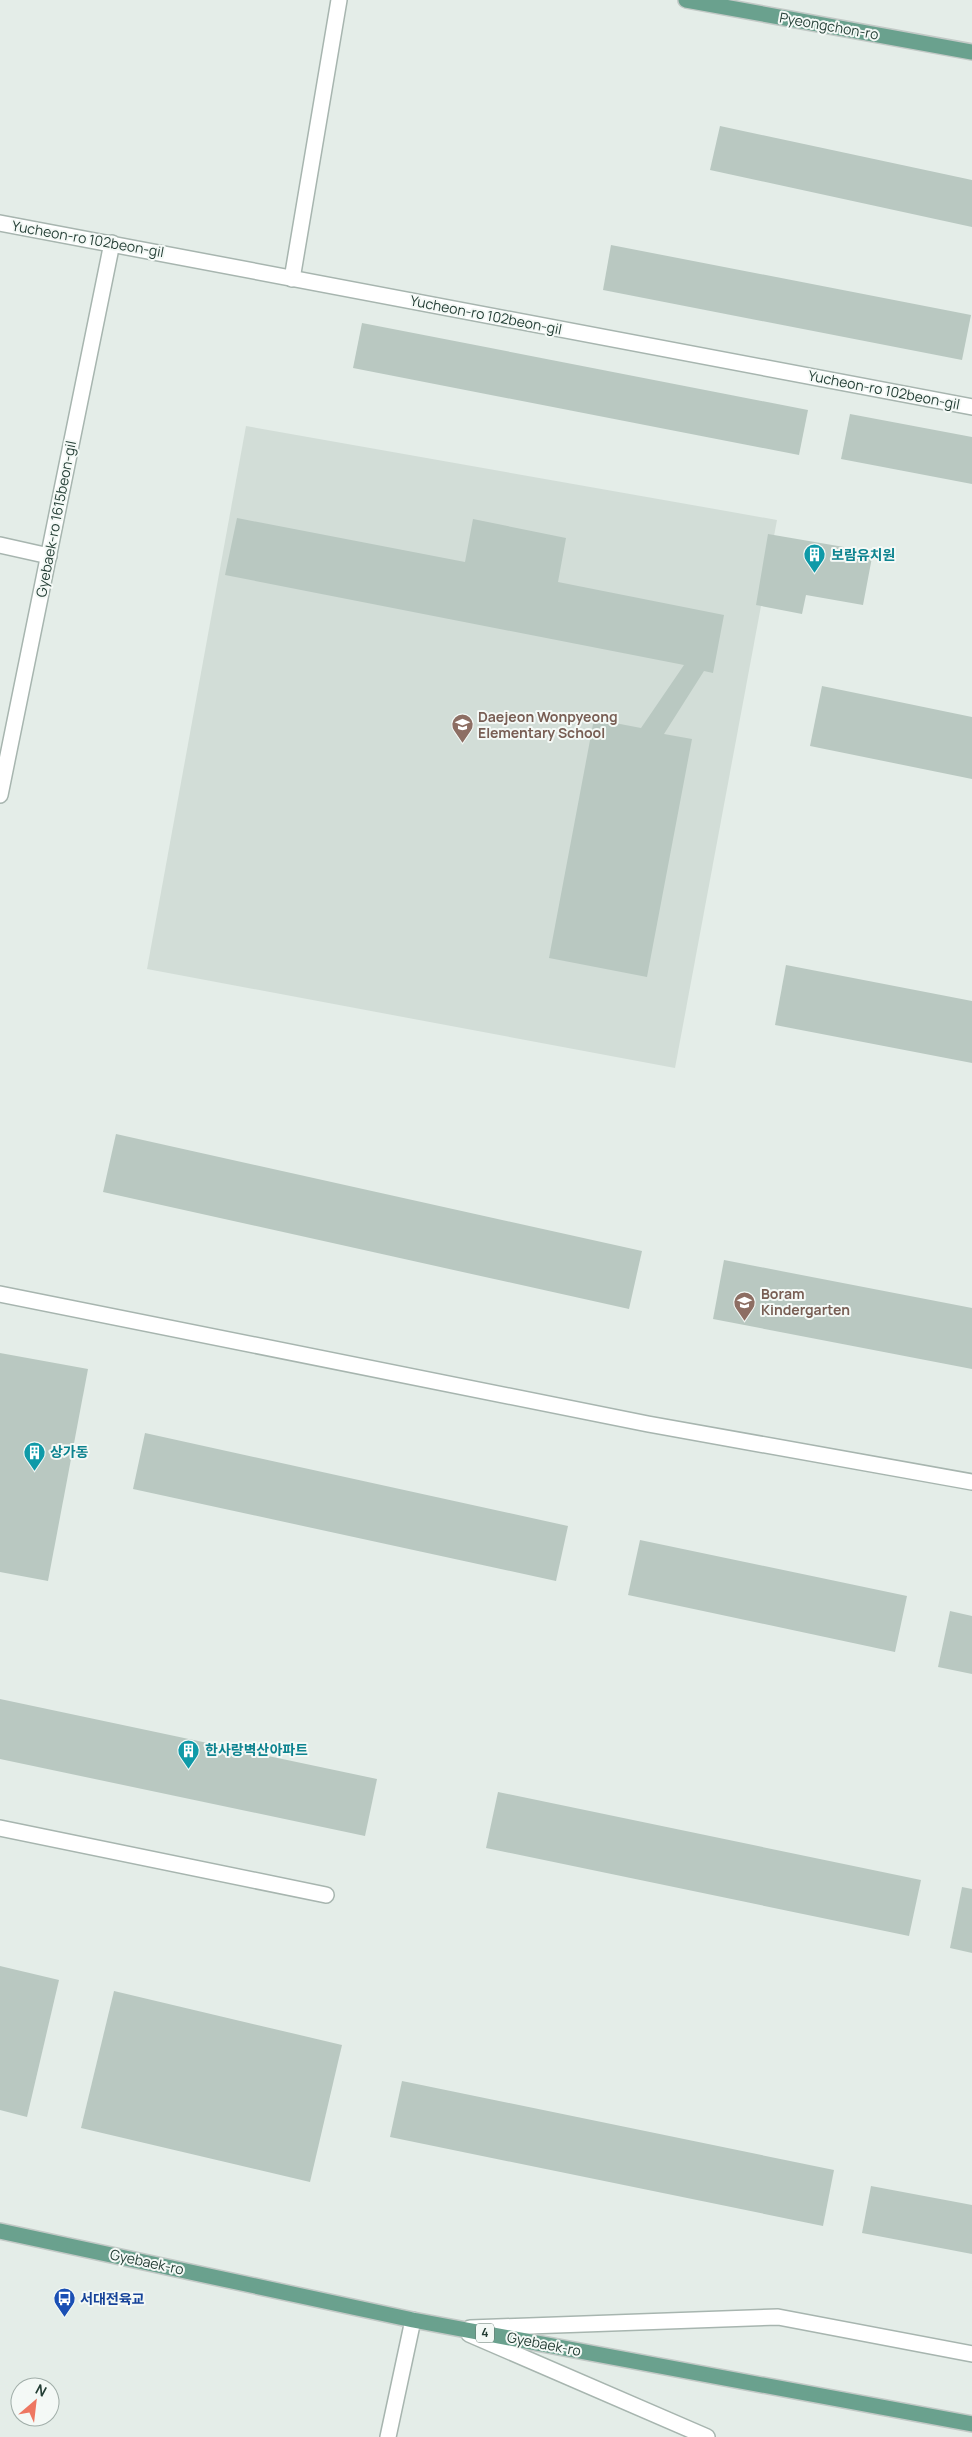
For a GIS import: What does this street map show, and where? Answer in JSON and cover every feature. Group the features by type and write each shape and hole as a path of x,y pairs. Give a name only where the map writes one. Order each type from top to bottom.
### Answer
{"main road":[{"name":"Pyeongchon-ro","path":"686,0 972,52"},
{"name":"Gyebaek-ro","path":"0,2231 414,2320 972,2424"}],"street":[{"path":"292,279 339,0"},
{"name":"Yucheon-ro 102beon-gil","path":"0,223 972,407"},
{"name":"Gyebaek-ro 1615beon-gil","path":"0,795 112,243"},
{"path":"0,545 49,556"},
{"path":"0,1294 648,1424 972,1482"},
{"path":"0,1828 326,1896"},
{"path":"456,2328 778,2318 972,2354"},
{"path":"388,2437 414,2320"},
{"path":"456,2328 707,2437"}],"shaded area":[{"name":"Daejeon Wonpyeong Elementary School","path":"246,426 777,520 675,1068 147,969"}],"building":[{"path":"720,126 972,180 972,227 710,170"},
{"path":"611,245 971,315 962,360 603,290"},
{"path":"362,323 808,410 799,455 353,368"},
{"path":"850,414 972,437 972,484 841,459"},
{"path":"237,518 465,562 473,519 566,538 558,582 724,615 713,673 704,671 664,734 692,739 647,977 549,958 594,719 641,728 684,665 225,575"},
{"name":"보람유치원","path":"768,534 873,552 863,605 806,595 802,614 756,605"},
{"path":"822,686 972,717 972,779 810,746"},
{"path":"786,965 972,1001 972,1063 775,1025"},
{"path":"116,1134 642,1251 629,1309 103,1192"},
{"path":"724,1260 972,1308 972,1369 713,1319"},
{"name":"상가동","path":"0,1353 88,1369 48,1581 0,1572"},
{"path":"145,1433 568,1526 556,1581 133,1489"},
{"path":"640,1540 907,1596 895,1652 628,1595"},
{"path":"950,1611 972,1616 972,1674 938,1667"},
{"name":"한사랑벽산아파트","path":"0,1699 377,1779 365,1836 0,1759"},
{"path":"498,1792 921,1880 909,1936 486,1848"},
{"path":"962,1887 972,1889 972,1953 950,1948"},
{"path":"0,1966 59,1980 27,2117 0,2110"},
{"path":"114,1991 342,2045 310,2182 81,2128"},
{"path":"402,2081 834,2170 823,2226 390,2137"},
{"path":"871,2186 972,2205 972,2254 862,2233"}],"place":[{"name":"보람유치원","path":"815,574"},
{"name":"Daejeon Wonpyeong Elementary School","path":"462,744"},
{"name":"Boram Kindergarten","path":"745,1321"},
{"name":"상가동","path":"34,1471"},
{"name":"한사랑벽산아파트","path":"189,1769"},
{"name":"서대전육교","path":"64,2318"}]}
